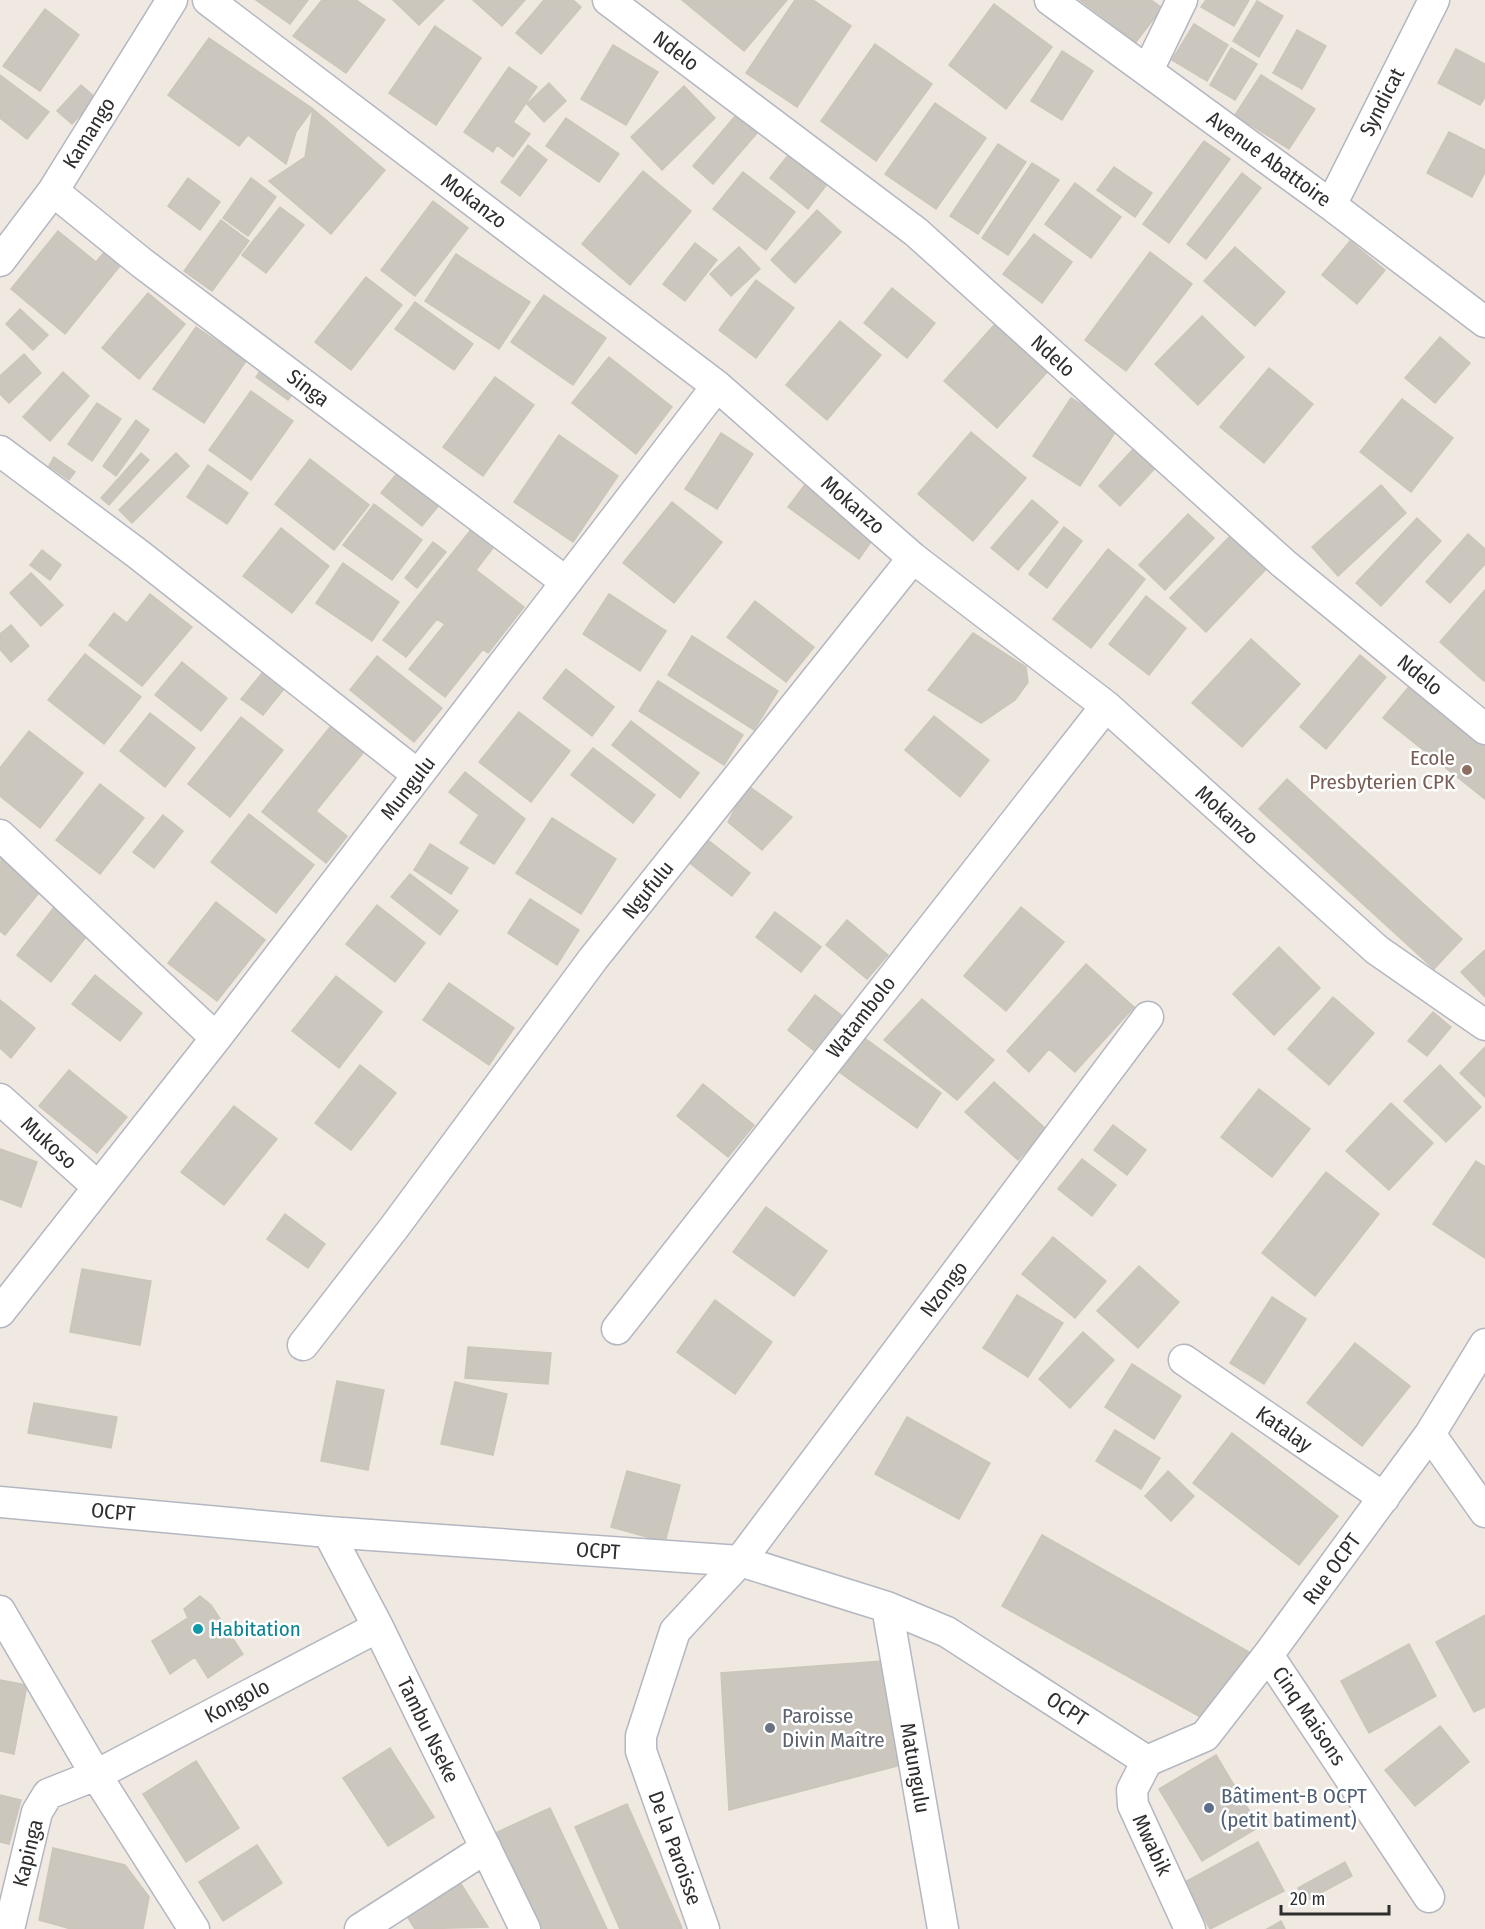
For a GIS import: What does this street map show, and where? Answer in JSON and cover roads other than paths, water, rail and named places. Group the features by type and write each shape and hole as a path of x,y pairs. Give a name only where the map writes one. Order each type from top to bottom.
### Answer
{"street":[{"name":"Kamango","path":"0,261 52,191 172,0"},
{"name":"Mokanzo","path":"208,0 717,386 913,558 1106,706 1377,950 1485,1024"},
{"name":"Ndelo","path":"608,0 916,232 1283,563 1485,729"},
{"name":"Avenue Abattoire","path":"1050,0 1331,205 1485,322"},
{"path":"1148,70 1182,0"},
{"name":"Syndicat","path":"1331,205 1434,0"},
{"name":"Singa","path":"52,191 142,263 566,582"},
{"name":"Mungulu","path":"0,1312 216,1038 717,386"},
{"path":"0,451 138,554 418,775"},
{"name":"Ngufulu","path":"303,1345 393,1229 593,959 913,558"},
{"name":"Watambolo","path":"617,1329 1106,706"},
{"path":"0,835 216,1038"},
{"name":"Nzongo","path":"645,1767 641,1736 675,1631 740,1561 1148,1017"},
{"name":"Mukoso","path":"0,1098 98,1187"},
{"name":"Rue OCPT","path":"1147,1761 1205,1736 1268,1655 1430,1434 1485,1344"},
{"name":"Katalay","path":"1184,1360 1384,1498"},
{"path":"1430,1434 1485,1512"},
{"name":"OCPT","path":"0,1502 328,1533 740,1561 887,1607 947,1632 1147,1761"},
{"name":"Tambu Nseke","path":"328,1533 378,1626 525,1929"},
{"name":"Matungulu","path":"887,1607 943,1929"},
{"path":"0,1611 96,1775 194,1929"},
{"name":"Kongolo","path":"96,1775 378,1626"},
{"name":"Cinq Maisons","path":"1268,1655 1429,1897"},
{"name":"Mwabik","path":"1147,1761 1132,1790 1133,1805 1190,1929"},
{"name":"De la Paroisse","path":"645,1767 704,1929"},
{"name":"Kapinga","path":"9,1929 37,1812 48,1794 96,1775"},
{"path":"360,1929 486,1848"}],"place":[{"name":"Ecole Presbyterien CPK","path":"1467,770"},
{"name":"Habitation","path":"198,1629"},
{"name":"Paroisse Divin Maître","path":"770,1728"},
{"name":"Bâtiment-B OCPT (petit batiment)","path":"1209,1808"}]}
